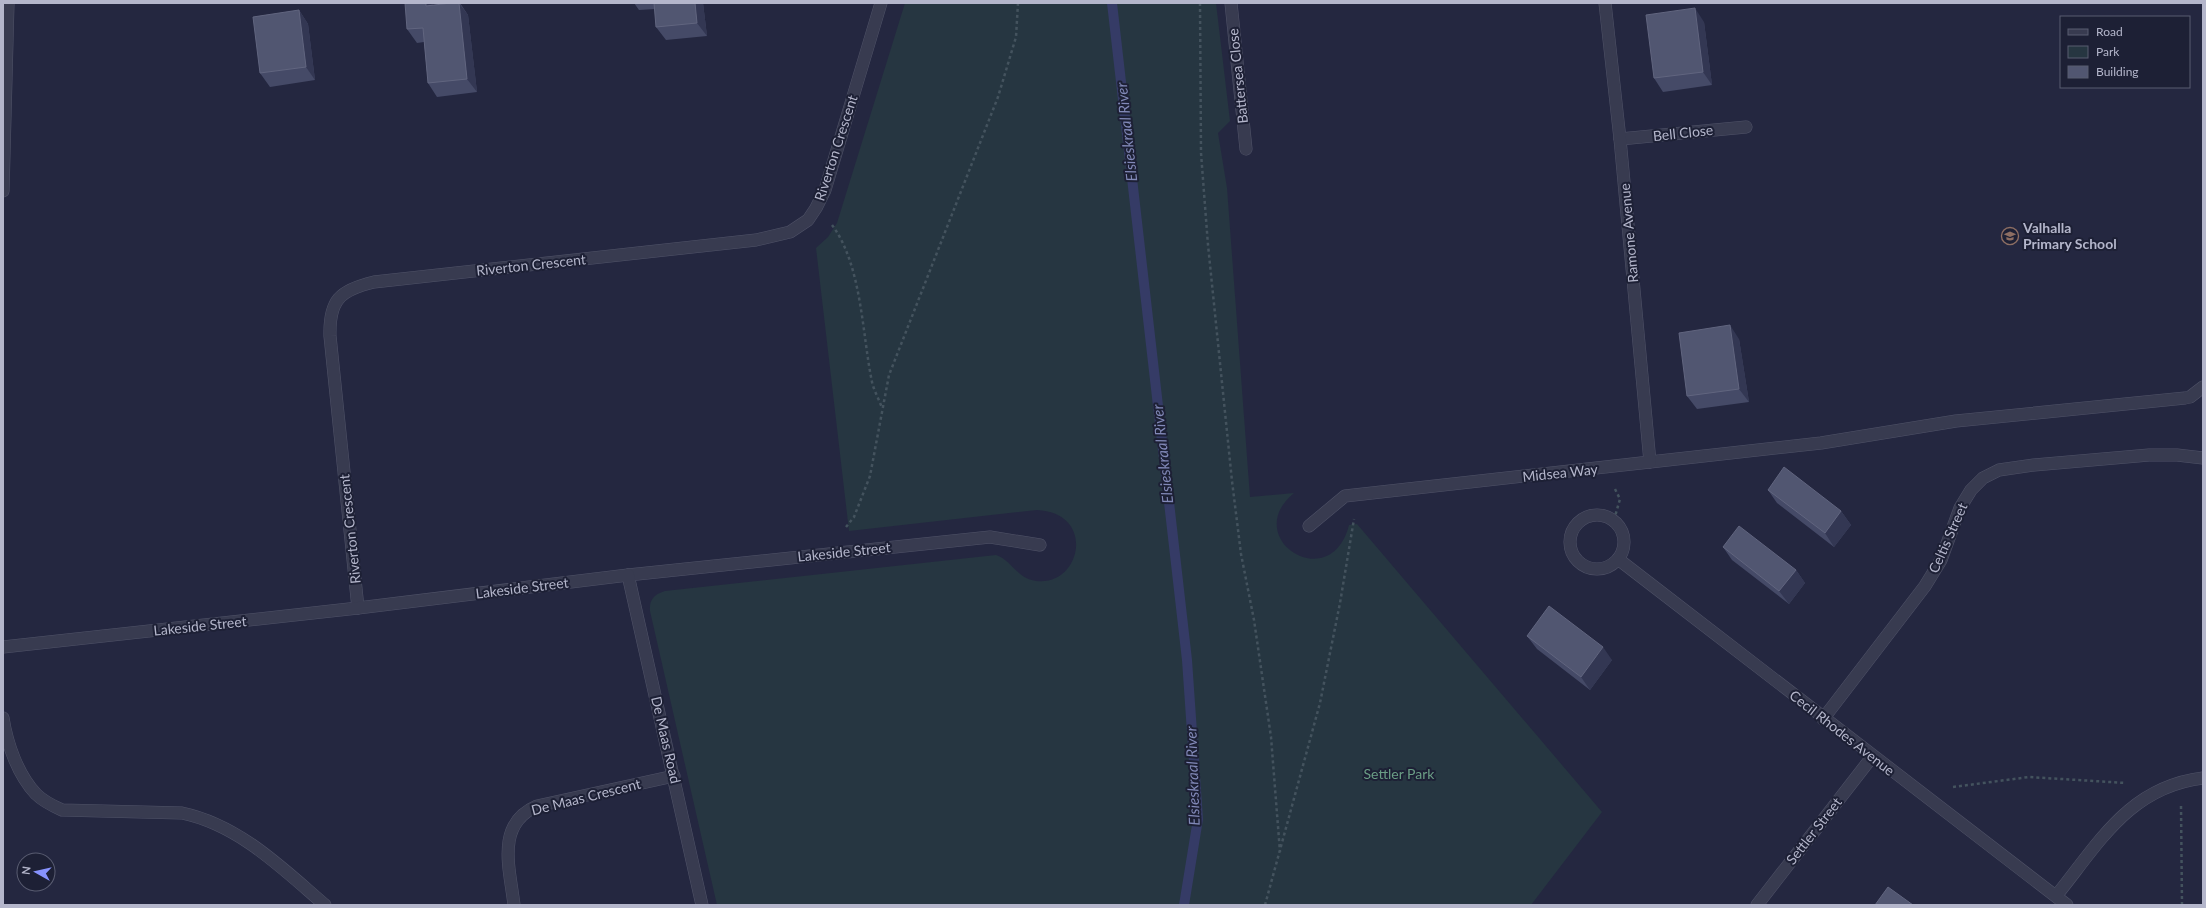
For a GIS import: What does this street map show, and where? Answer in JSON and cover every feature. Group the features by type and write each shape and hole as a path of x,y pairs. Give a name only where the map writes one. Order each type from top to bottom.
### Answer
{"street":[{"path":"3,191 8,3"},
{"name":"Riverton Crescent","path":"358,608 330,336 331,311 336,301 352,288 374,282 756,240 790,232 808,220 825,190 881,3"},
{"name":"Battersea Close","path":"1231,3 1246,149"},
{"name":"Ramone Avenue","path":"1605,3 1620,139 1650,462"},
{"name":"Bell Close","path":"1620,139 1746,127"},
{"name":"Midsea Way","path":"1309,526 1345,496 1821,443 1956,421 2185,398 2190,397 2203,387"},
{"name":"Celtis Street","path":"1824,719 1925,586 1941,560 1960,508 1971,490 1983,478 1999,470 2034,464 2149,455 2177,455 2203,458"},
{"path":"1594,514 1604,515 1614,520 1621,528 1625,539 1624,550 1618,559 1610,566 1600,570 1589,568 1576,559 1569,545 1570,534 1575,525 1583,518 1594,514"},
{"name":"Lakeside Street","path":"3,647 358,608 628,575 990,537 1040,545"},
{"name":"Cecil Rhodes Avenue","path":"1618,559 1872,757 2067,905"},
{"name":"De Maas Road","path":"628,575 702,905"},
{"path":"3,718 12,751 24,779 36,794 46,802 62,810 182,813 202,817 221,825 261,851 325,905"},
{"name":"Settler Street","path":"1757,905 1872,757"},
{"name":"De Maas Crescent","path":"514,905 509,839 515,823 526,811 537,806 674,776"},
{"path":"2056,896 2126,812 2148,794 2181,782 2203,778"}],"path":[{"path":"846,527 854,517 870,476 888,375 998,97 1016,37 1018,3"},
{"path":"1200,3 1201,152 1208,245 1234,496 1271,738 1280,852"},
{"path":"831,223 840,236 854,277 872,383 882,408"},
{"path":"1614,486 1620,499 1614,520"},
{"path":"1265,905 1320,703 1356,513"},
{"path":"1918,792 2029,777 2129,783"},
{"path":"2181,782 2182,905"}],"green space":[{"name":"Settler Park","path":"905,3 1216,3 1230,121 1218,133 1227,188 1250,497 1294,493 1280,510 1277,527 1282,542 1294,553 1309,558 1325,557 1339,546 1349,525 1357,524 1602,812 1531,905 717,905 650,611 653,598 665,591 996,555 1007,561 1024,577 1036,581 1051,580 1064,573 1072,562 1076,549 1075,535 1068,523 1056,514 1037,510 849,531 816,248 828,237 837,223"}],"building":[{"path":"405,3 426,3 426,6 459,3 467,79 428,83 423,28 407,29"},
{"path":"654,3 695,3 697,23 656,27"},
{"path":"1695,8 1703,72 1654,78 1646,15"},
{"path":"299,10 306,67 260,73 253,17"},
{"path":"1730,325 1739,389 1687,396 1679,333"},
{"path":"1784,467 1841,511 1825,533 1768,490"},
{"path":"1739,526 1796,570 1779,591 1723,547"},
{"path":"1549,606 1603,647 1581,677 1527,636"},
{"path":"1888,887 1913,905 1875,905"}],"waterway":[{"name":"Elsieskraal River","path":"1112,3 1187,660 1198,819 1184,905"}],"place":[{"name":"Valhalla Primary School","path":"2010,236"}]}
